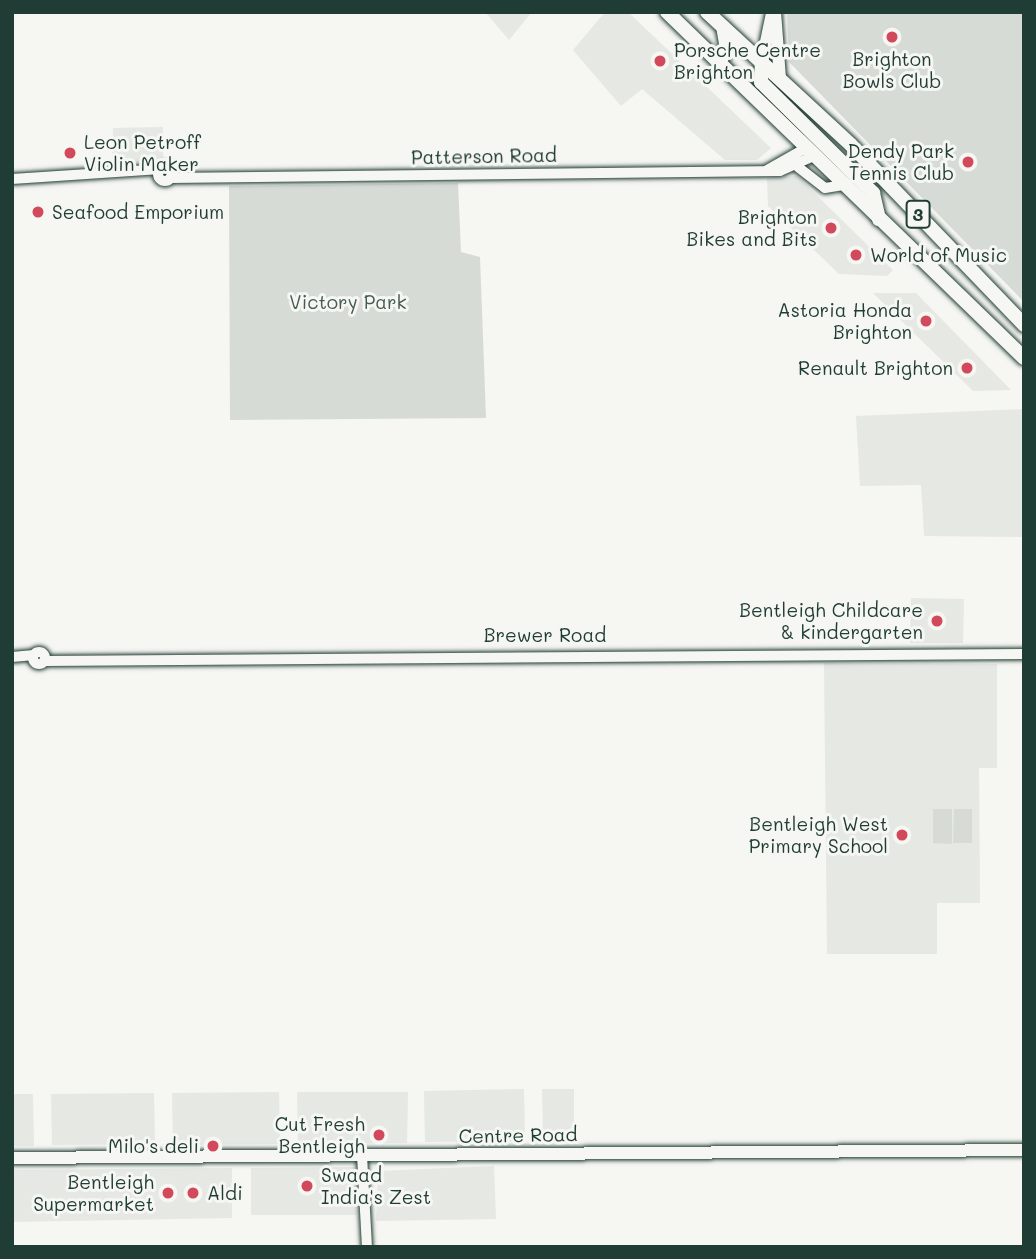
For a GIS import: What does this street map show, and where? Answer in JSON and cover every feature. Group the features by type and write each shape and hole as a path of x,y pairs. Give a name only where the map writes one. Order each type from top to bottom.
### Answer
{"highway":[{"name":"3","path":"667,12 719,62 816,147 845,185 1024,358"},
{"name":"3","path":"707,12 839,133 1024,325"},
{"path":"719,62 727,49 723,27"},
{"path":"762,61 761,82 816,147 880,202 879,219"},
{"path":"816,147 839,133"}],"main road":[{"path":"762,61 774,12"},
{"path":"774,12 780,78"},
{"name":"Centre Road","path":"12,1158 1024,1150"}],"street":[{"name":"Patterson Road","path":"12,180 159,174 200,177 767,170 798,167 816,147"},
{"name":"Patterson Road","path":"767,170 816,147"},
{"path":"798,167 825,188 845,185"},
{"name":"Brewer Road","path":"13,657 1024,654"},
{"path":"366,1155 367,1247"}],"shaded area":[{"path":"485,12 532,12 509,40"},
{"path":"605,12 628,12 771,148 757,160 725,160 642,89 621,106 573,50"},
{"path":"163,127 163,162 112,163 113,128"},
{"path":"797,176 893,270 887,276 839,274 768,206 767,178"},
{"path":"873,293 916,293 1011,390 973,391"},
{"path":"1024,409 1024,537 924,536 921,485 860,486 856,416"},
{"name":"Bentleigh Childcare & kindergarten","path":"911,598 964,599 963,643 910,643"},
{"name":"Bentleigh West Primary School","path":"824,663 997,664 997,768 979,768 980,903 937,903 937,954 827,954"},
{"path":"524,1089 525,1141 425,1142 424,1091"},
{"path":"542,1089 574,1089 574,1141 543,1139"},
{"path":"279,1092 280,1144 173,1145 172,1093"},
{"path":"297,1092 408,1092 407,1143 298,1144"},
{"path":"154,1093 155,1144 52,1145 51,1094"},
{"path":"12,1094 33,1094 34,1146 12,1146"},
{"path":"494,1166 496,1219 376,1221 378,1171"},
{"path":"354,1167 357,1215 251,1215 251,1168"},
{"path":"232,1168 232,1218 12,1222 12,1170"}],"green space":[{"path":"787,12 1024,12 1024,302 789,62"},
{"name":"Victory Park","path":"458,183 461,252 480,257 486,418 230,420 229,186"},
{"path":"933,809 952,809 952,844 933,843"},
{"path":"954,809 972,809 972,843 953,843"}],"place":[{"name":"Brighton Bowls Club","path":"892,37"},
{"name":"Porsche Centre Brighton","path":"660,61"},
{"name":"Leon Petroff Violin Maker","path":"70,153"},
{"name":"Dendy Park Tennis Club","path":"968,162"},
{"name":"Seafood Emporium","path":"38,212"},
{"name":"Brighton Bikes and Bits","path":"831,228"},
{"name":"World of Music","path":"856,255"},
{"name":"Astoria Honda Brighton","path":"926,321"},
{"name":"Renault Brighton","path":"967,368"},
{"name":"Bentleigh Childcare & kindergarten","path":"937,621"},
{"name":"Bentleigh West Primary School","path":"902,835"},
{"name":"Cut Fresh Bentleigh","path":"379,1135"},
{"name":"Milo's deli","path":"213,1146"},
{"name":"Swaad India's Zest","path":"307,1186"},
{"name":"Bentleigh Supermarket","path":"168,1193"},
{"name":"Aldi","path":"193,1193"}]}
